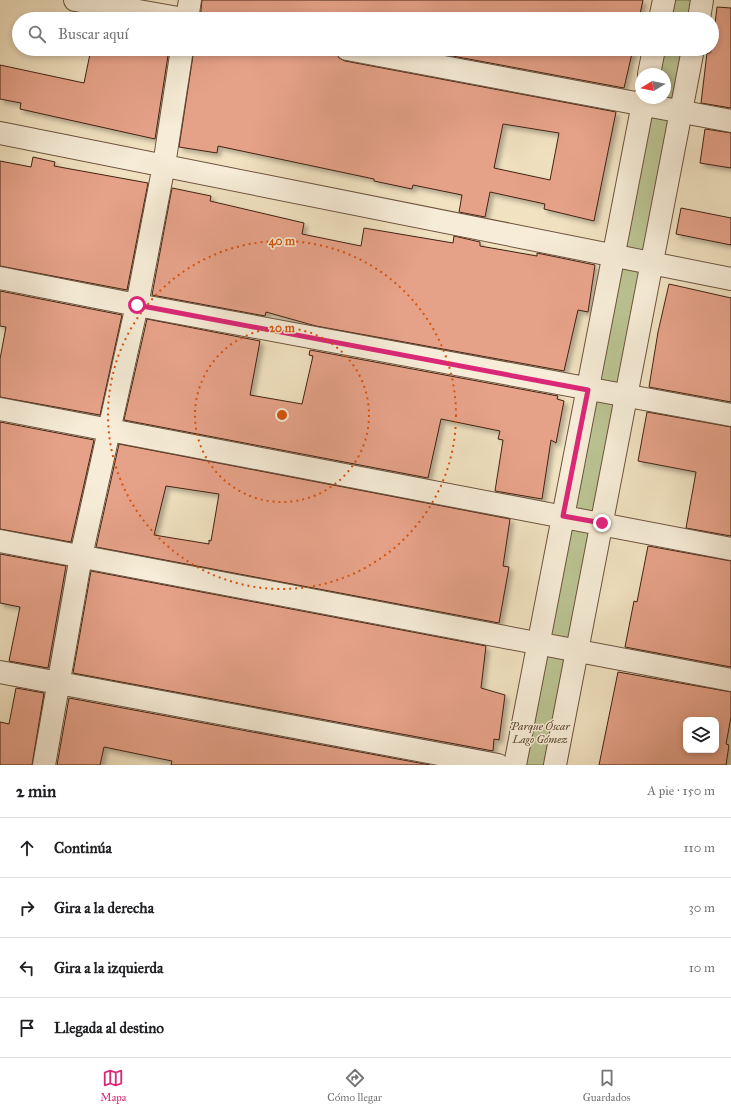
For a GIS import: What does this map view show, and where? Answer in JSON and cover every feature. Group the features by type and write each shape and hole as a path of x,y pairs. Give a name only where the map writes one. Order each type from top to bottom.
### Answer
{"street":[{"path":"75,0 145,12"},
{"path":"187,12 190,0"},
{"path":"661,12 664,0"},
{"path":"700,12 702,0"},
{"path":"44,765 81,556 137,305 164,165 181,56"},
{"path":"387,56 635,99"},
{"path":"650,68 653,56"},
{"path":"555,765 692,56"},
{"path":"515,765 643,104"},
{"path":"655,104 731,121"},
{"path":"0,133 731,279"},
{"path":"0,278 588,390 731,415"},
{"path":"0,409 602,523 731,549"},
{"path":"0,541 539,642 731,680"},
{"path":"0,672 498,765"}],"green space":[{"path":"666,0 698,0 695,12 663,12"},
{"name":"Parque Óscar Lago Gómez","path":"655,56 688,56 552,765 517,765 646,104 671,104 671,68 653,68"}],"building":[{"path":"202,0 643,0 640,12 201,12"},
{"path":"717,7 731,8 731,108 701,103 707,56 719,56 719,12 716,12"},
{"path":"90,56 168,56 155,139 20,109 21,103 0,99 0,65 84,83"},
{"path":"193,56 338,56 345,61 616,112 594,221 544,209 545,204 490,192 485,217 459,212 462,195 413,185 412,189 374,181 374,179 218,146 217,153 179,147","holes":["503,124 559,133 550,180 494,168"]},
{"path":"453,56 631,56 624,88"},
{"path":"705,129 731,133 731,168 700,163"},
{"path":"33,157 55,162 54,166 148,183 127,290 0,266 0,161 31,167"},
{"path":"172,188 211,196 210,201 304,223 302,234 361,246 364,228 453,243 454,236 480,242 480,246 537,256 537,253 595,265 588,312 578,310 564,371 316,326 266,312 265,316 152,295"},
{"path":"681,208 731,218 731,245 676,234"},
{"path":"669,284 731,298 731,402 649,387 658,332"},
{"path":"0,291 122,315 100,415 0,397 0,359 6,327 0,326"},
{"path":"147,319 260,341 250,395 302,404 313,356 309,355 310,350 558,396 557,399 564,401 556,443 551,440 542,499 495,491 503,440 498,439 500,431 441,419 428,478 124,420"},
{"path":"647,412 731,427 731,536 686,528 696,472 638,461"},
{"path":"0,422 94,440 71,542 0,529"},
{"path":"119,444 510,519 503,566 509,567 499,623 96,547","holes":["166,486 219,494 211,541 209,540 209,544 154,535"]},
{"path":"648,546 731,561 731,667 625,647 634,601 637,602"},
{"path":"0,554 66,566 48,668 9,661 20,607 0,603"},
{"path":"91,571 486,646 481,688 505,695 499,740 494,739 493,751 73,673"},
{"path":"618,672 731,692 731,717 726,744 729,745 726,765 599,765"},
{"path":"16,688 44,693 32,765 0,765 0,722 9,724"},
{"path":"69,698 430,765 171,765 172,761 104,747 100,765 57,765"}],"route":[{"path":"137,305 588,390 563,516 602,523"}]}
